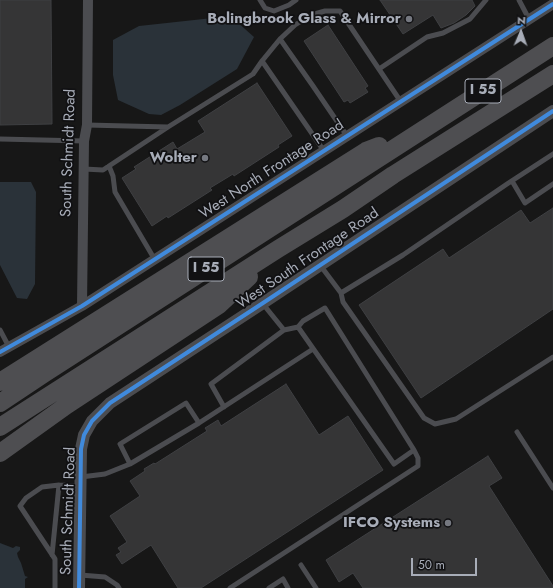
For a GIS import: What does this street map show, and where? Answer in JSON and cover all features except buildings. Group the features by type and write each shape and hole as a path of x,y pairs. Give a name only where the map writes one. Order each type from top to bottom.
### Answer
{"highway":[{"name":"I 55","path":"0,403 553,46"},
{"name":"I 55","path":"0,427 553,74"},
{"path":"0,382 366,151 412,136"},
{"path":"0,453 67,405 219,305 278,249"}],"street":[{"name":"South Schmidt Road","path":"82,306 84,141 87,125 88,0"},
{"name":"West North Frontage Road","path":"4,350 82,306 155,260 553,4"},
{"name":"West South Frontage Road","path":"84,435 92,421 110,403 263,304 553,111"},
{"name":"South Schmidt Road","path":"79,588 81,449 84,435"}],"lane":[{"path":"260,0 264,8 274,12 296,0"},
{"path":"379,69 427,37 443,33 470,19 486,0"},
{"path":"519,0 528,19"},
{"path":"84,169 103,170 253,74 280,40 295,25 311,14 325,11 340,11 401,102"},
{"path":"280,40 347,136"},
{"path":"262,61 324,151"},
{"path":"87,125 168,127"},
{"path":"0,139 84,141"},
{"path":"341,293 402,255 553,154"},
{"path":"109,166 113,176 115,192 155,260"},
{"path":"512,180 525,202 553,184"},
{"path":"320,265 341,293 343,302 424,418 436,424 456,419 553,357"},
{"path":"263,304 284,330"},
{"path":"224,407 210,384 284,330 298,327 303,321 325,308 418,458 418,466 230,588"},
{"path":"298,327 394,464 414,450"},
{"path":"0,330 4,350"},
{"path":"55,588 55,559 20,506 26,498 42,487 80,482 130,464 199,423 314,349"},
{"path":"130,464 120,444 186,403 199,423"},
{"path":"517,432 553,488"},
{"path":"52,555 60,485"},
{"path":"301,565 316,588"},
{"path":"79,575 105,577 119,588"},
{"path":"269,588 283,579 288,588"}],"shaded area":[{"path":"222,17 236,21 254,37 237,69 180,105 161,115 149,114 118,100 113,75 113,40 139,26"},
{"path":"0,182 31,182 36,192 35,284 27,299 17,298 0,265"},
{"path":"0,543 13,548 16,546 20,547 20,550 17,553 18,557 25,576 28,577 25,579 25,588 0,588"}],"cycle path":[{"path":"0,352 82,306 553,4"},
{"path":"79,588 81,449 84,435 92,421 110,403 553,111"}],"place":[{"name":"Bolingbrook Glass & Mirror","path":"409,19"},
{"name":"Wolter","path":"205,158"},
{"name":"IFCO Systems","path":"448,523"}]}
